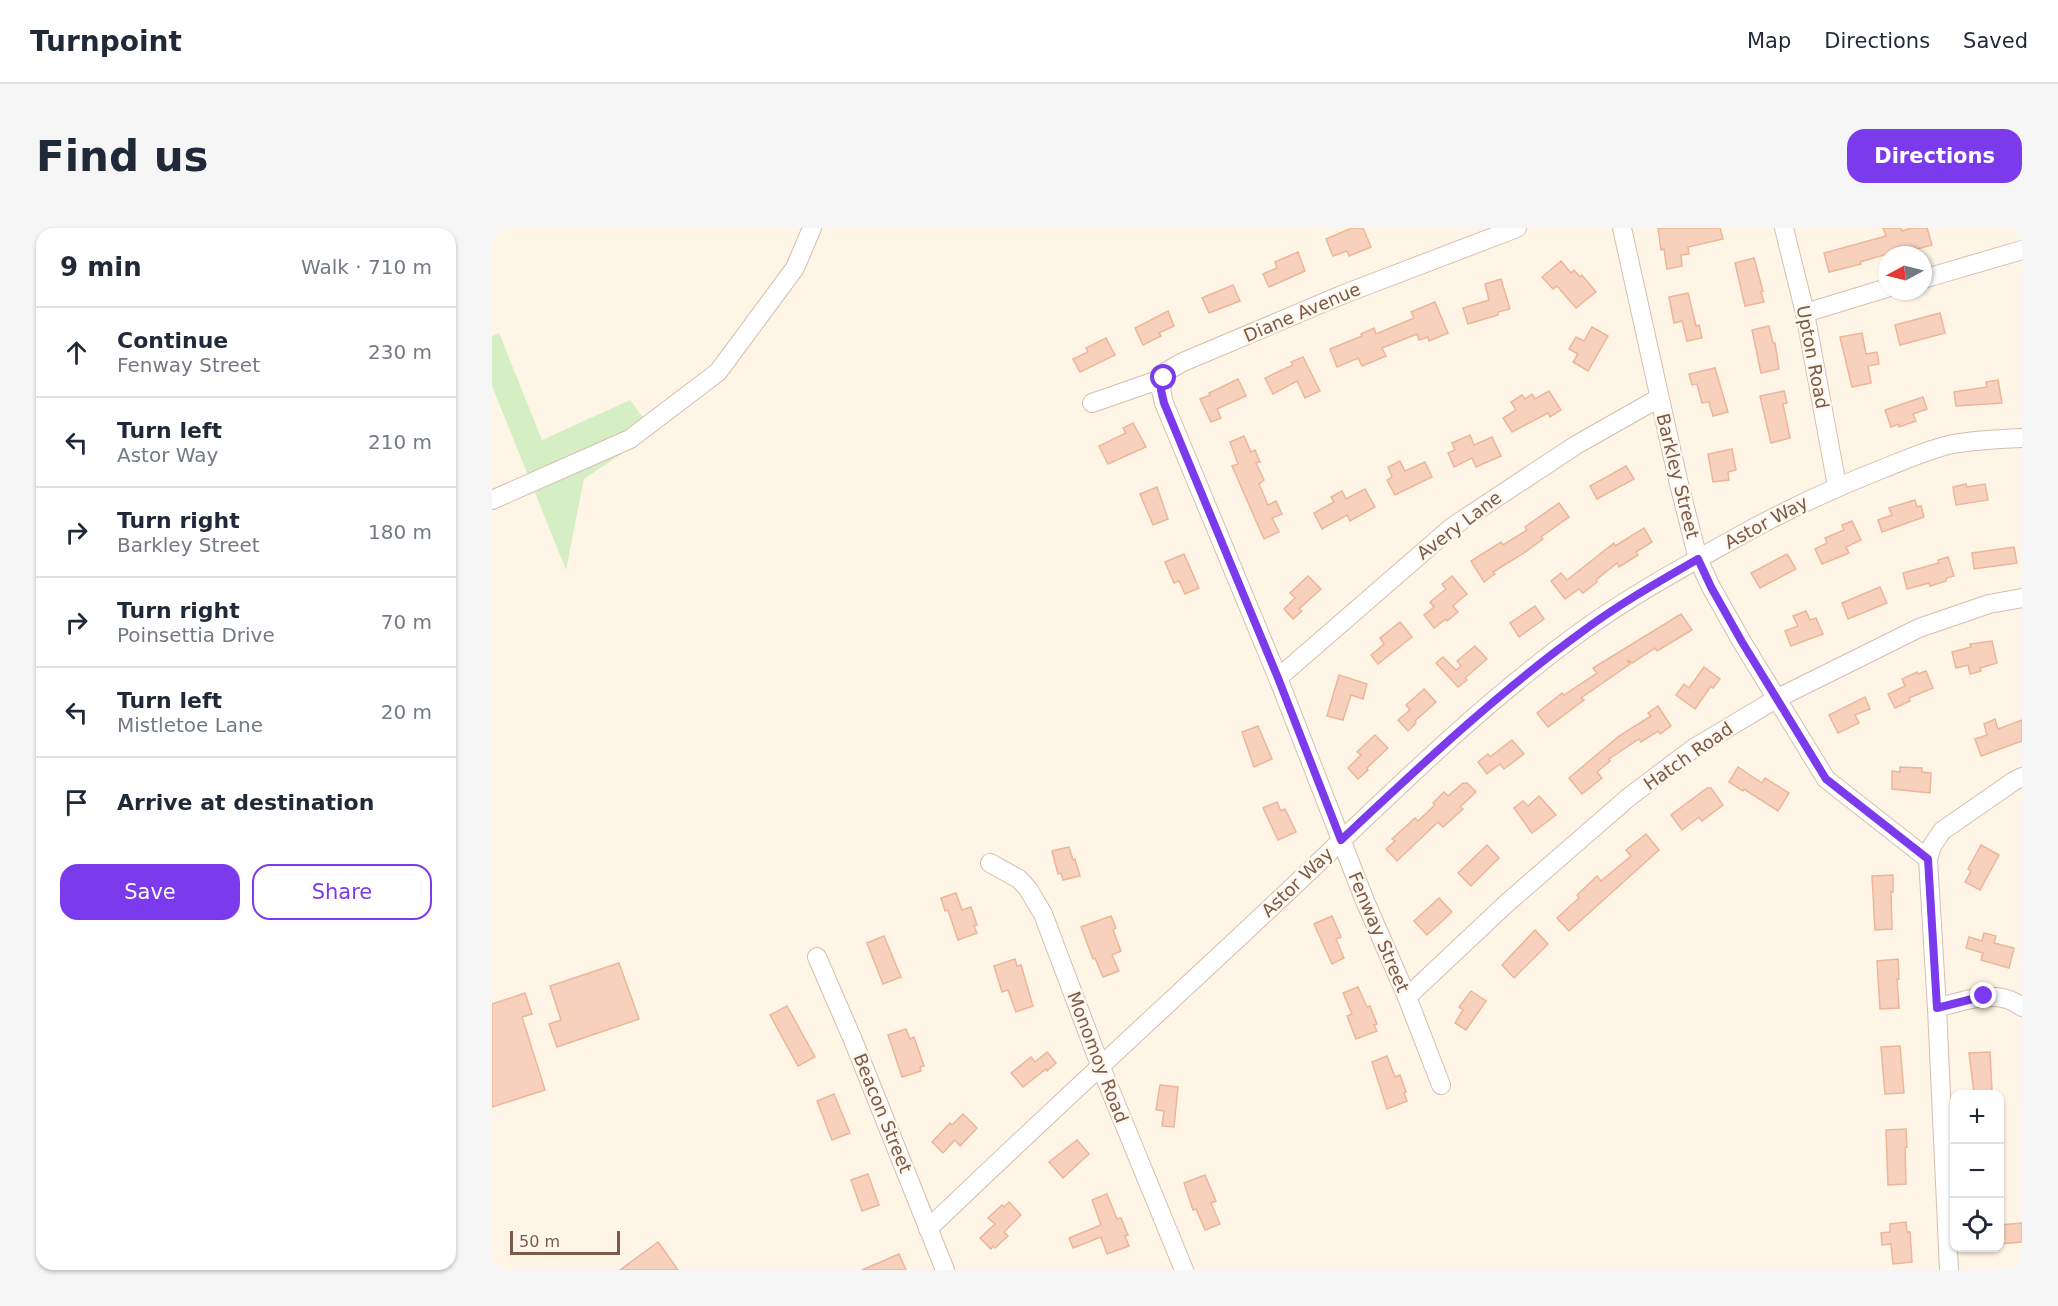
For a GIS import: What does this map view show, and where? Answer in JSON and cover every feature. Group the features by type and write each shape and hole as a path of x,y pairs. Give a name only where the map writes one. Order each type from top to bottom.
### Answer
{"street":[{"path":"492,500 630,439 718,372 795,268 812,228"},
{"name":"Diane Avenue","path":"1092,403 1164,378 1172,368 1197,356 1344,294 1517,228"},
{"name":"Barkley Street","path":"1622,228 1659,398 1698,559 1711,587 1826,779 1928,859"},
{"name":"Upton Road","path":"1784,228 1805,313 1837,486"},
{"path":"1932,276 2022,250"},
{"path":"1805,313 1878,291"},
{"name":"Fenway Street","path":"1164,378 1161,390 1164,403 1278,678 1441,1085"},
{"name":"Avery Lane","path":"1278,678 1452,527 1576,445 1659,398"},
{"name":"Astor Way","path":"928,1229 1424,762 1530,672 1580,633 1635,596 1698,559 1793,507 1837,486 1917,455 1953,444 2022,438"},
{"name":"Hatch Road","path":"1407,998 1507,903 1629,798 1694,748 1776,699 1919,628 1989,604 2022,598"},
{"path":"1949,1270 1928,859 1932,846 1942,831 2022,777"},
{"name":"Monomoy Road","path":"990,863 1019,879 1043,914 1100,1065 1184,1270"},
{"name":"Beacon Street","path":"817,957 854,1040 945,1270"},
{"path":"1937,1008 1984,996 2001,997 2016,1002 2022,1007"}],"green space":[{"path":"499,333 542,440 630,400 654,432 584,479 566,570 492,386 492,336"}],"building":[{"path":"1352,228 1363,228 1371,247 1349,256 1347,251 1333,256 1326,239"},
{"path":"1658,228 1720,228 1723,239 1688,247 1689,254 1681,255 1682,266 1667,269"},
{"path":"1883,228 1901,228 1902,231 1911,228 1927,228 1932,245 1878,246 1878,257 1860,262 1861,264 1829,272 1824,253 1886,236"},
{"path":"1298,252 1305,271 1269,287 1263,274 1277,268 1275,262"},
{"path":"1754,258 1764,302 1745,306 1735,263"},
{"path":"1561,261 1571,273 1574,270 1580,277 1582,275 1596,292 1576,308 1557,286 1553,289 1542,277"},
{"path":"1501,279 1510,309 1468,324 1463,308 1489,300 1485,284"},
{"path":"1233,285 1240,301 1209,313 1202,298"},
{"path":"1688,293 1696,326 1699,325 1702,338 1687,341 1682,321 1674,323 1669,297"},
{"path":"1435,302 1448,333 1429,341 1428,337 1419,340 1417,334 1382,348 1386,356 1362,366 1358,358 1337,367 1330,349 1362,336 1361,334 1374,328 1376,334 1414,318 1411,312"},
{"path":"1168,311 1174,326 1159,333 1161,336 1143,345 1135,328"},
{"path":"1940,313 1945,333 1900,345 1895,325"},
{"path":"1769,326 1773,343 1775,343 1779,369 1761,373 1752,330"},
{"path":"1592,327 1608,336 1588,371 1573,362 1578,354 1569,349 1576,337 1584,341"},
{"path":"1862,333 1866,354 1877,352 1879,364 1868,366 1871,383 1852,387 1840,337"},
{"path":"1106,338 1115,355 1080,372 1073,359 1088,352 1086,348"},
{"path":"1303,357 1320,391 1305,398 1297,381 1273,394 1265,378 1293,365 1291,362"},
{"path":"1715,368 1728,412 1713,416 1709,402 1702,403 1697,384 1692,385 1689,374"},
{"path":"1238,379 1246,396 1217,409 1221,418 1211,422 1200,399"},
{"path":"1998,380 2002,403 1956,406 1954,392 1987,387 1986,382"},
{"path":"1549,391 1561,410 1550,417 1548,413 1512,432 1503,418 1516,410 1511,402 1522,395 1525,399 1532,394 1535,399"},
{"path":"1784,391 1787,403 1783,404 1790,438 1771,443 1760,396"},
{"path":"1923,397 1927,409 1913,414 1916,421 1899,427 1899,424 1891,427 1885,410"},
{"path":"1133,423 1146,447 1108,464 1099,446 1126,433 1123,428"},
{"path":"1470,435 1474,445 1492,437 1501,456 1476,467 1472,458 1454,467 1448,453 1455,450 1452,443"},
{"path":"1244,436 1251,452 1255,450 1260,462 1256,463 1264,480 1259,484 1268,505 1276,501 1282,514 1272,518 1279,532 1264,539 1232,466 1238,464 1230,442"},
{"path":"1732,449 1736,470 1728,472 1729,480 1713,482 1708,454"},
{"path":"1400,461 1405,471 1425,462 1432,477 1395,495 1387,480 1392,477 1388,467"},
{"path":"1626,466 1634,479 1597,499 1590,486"},
{"path":"1966,484 1967,487 1985,484 1988,500 1956,505 1953,487"},
{"path":"1157,487 1168,519 1153,525 1140,494"},
{"path":"1365,489 1375,507 1350,521 1347,515 1322,529 1314,513 1334,502 1331,497 1342,491 1346,499"},
{"path":"1915,500 1917,507 1921,506 1924,517 1882,532 1878,520 1892,515 1889,508"},
{"path":"1559,503 1569,517 1541,537 1543,539 1524,553 1493,572 1495,574 1484,582 1471,561 1501,542 1503,545 1527,530 1525,527"},
{"path":"1852,521 1861,540 1846,547 1849,553 1822,564 1815,549 1827,543 1825,538 1844,530 1842,525"},
{"path":"1644,528 1652,542 1636,552 1638,555 1619,567 1617,563 1583,593 1579,589 1565,599 1551,581 1561,573 1567,580 1614,543 1615,546"},
{"path":"2014,547 2017,563 1974,569 1972,553"},
{"path":"1184,554 1199,588 1185,594 1179,581 1174,583 1165,562"},
{"path":"1787,554 1796,569 1760,588 1751,573"},
{"path":"1948,557 1954,576 1930,586 1929,583 1907,589 1903,573 1939,563 1938,560"},
{"path":"1308,576 1321,589 1299,609 1302,611 1293,619 1284,609 1295,598 1290,593"},
{"path":"1452,576 1467,594 1453,606 1458,612 1434,628 1424,615 1434,607 1430,602 1446,589 1442,584"},
{"path":"1880,587 1887,603 1848,619 1842,603"},
{"path":"1535,606 1544,619 1519,637 1510,623"},
{"path":"1806,611 1810,620 1816,618 1823,634 1791,646 1785,631 1798,626 1793,616"},
{"path":"1681,614 1692,630 1657,651 1655,648 1632,663 1627,660 1630,664 1581,698 1584,700 1548,727 1537,713 1562,693 1564,695 1597,673 1593,668"},
{"path":"1400,622 1412,637 1378,664 1371,655 1384,644 1380,638"},
{"path":"1992,641 1997,663 1970,674 1968,665 1956,668 1952,652 1971,647 1970,644"},
{"path":"1475,646 1487,659 1458,687 1436,663 1443,657 1456,670 1461,666 1457,661"},
{"path":"1704,667 1720,679 1713,688 1711,686 1695,709 1676,695 1684,684 1689,688"},
{"path":"1926,671 1933,688 1909,698 1910,701 1895,708 1888,694 1905,686 1902,679 1917,672 1918,674"},
{"path":"1339,675 1367,684 1363,699 1351,695 1343,720 1327,716"},
{"path":"1424,689 1436,702 1415,721 1416,723 1408,731 1398,720 1410,710 1406,705"},
{"path":"1865,697 1870,709 1855,715 1859,723 1838,733 1829,715"},
{"path":"1658,706 1671,726 1660,734 1658,731 1641,742 1639,739 1609,759 1610,761 1597,772 1602,778 1582,794 1569,778 1619,736 1651,716 1648,713"},
{"path":"1995,719 1998,729 2022,720 2022,741 1981,756 1975,739 1987,735 1984,724"},
{"path":"1258,726 1272,759 1254,767 1242,732"},
{"path":"1375,735 1388,748 1358,779 1348,768 1361,755 1357,752"},
{"path":"1512,740 1524,754 1504,769 1500,764 1487,774 1478,762 1488,754 1490,757"},
{"path":"1738,767 1762,783 1765,778 1789,793 1778,811 1729,782"},
{"path":"1900,767 1922,768 1922,772 1931,773 1930,793 1892,789 1892,771 1900,772"},
{"path":"1463,783 1467,783 1476,792 1460,807 1463,809 1443,827 1438,822 1397,861 1386,849 1395,841 1392,839 1415,818 1418,821 1435,805 1433,803 1444,792 1448,796"},
{"path":"1707,788 1711,788 1723,805 1702,821 1699,817 1682,830 1671,815"},
{"path":"1539,796 1556,815 1532,833 1514,808 1523,801 1528,806"},
{"path":"1277,802 1281,811 1285,809 1296,832 1278,840 1263,808"},
{"path":"1646,834 1659,850 1569,931 1557,918 1579,898 1577,895 1597,876 1601,881 1631,856 1626,850"},
{"path":"1487,845 1499,858 1471,886 1458,873"},
{"path":"1981,845 1999,855 1980,890 1965,882 1971,871 1968,869"},
{"path":"1069,847 1080,876 1063,880 1061,873 1058,874 1052,851"},
{"path":"1893,875 1892,929 1875,930 1872,876"},
{"path":"956,893 962,910 971,907 977,925 974,926 977,933 958,940 948,910 945,911 941,898"},
{"path":"1439,898 1452,912 1427,935 1414,921"},
{"path":"1111,916 1116,928 1113,930 1121,951 1112,955 1119,971 1103,977 1095,958 1093,959 1081,927"},
{"path":"1332,916 1341,937 1336,939 1344,958 1332,964 1314,924"},
{"path":"1535,930 1548,944 1514,978 1502,965"},
{"path":"1984,933 1996,936 1994,943 2014,948 2009,968 1981,960 1983,953 1966,948 1969,937 1982,941"},
{"path":"884,936 901,977 883,984 867,943"},
{"path":"1015,959 1017,966 1021,965 1033,1006 1016,1012 1008,990 1002,992 994,966"},
{"path":"1898,959 1899,1008 1880,1009 1877,961"},
{"path":"619,963 639,1019 557,1047 549,1024 561,1020 550,986"},
{"path":"1358,987 1367,1007 1370,1006 1377,1024 1374,1025 1377,1031 1356,1039 1347,1016 1352,1014 1343,993"},
{"path":"1471,991 1486,1001 1466,1030 1455,1023 1463,1010 1459,1007"},
{"path":"525,993 532,1014 522,1017 545,1090 492,1107 492,1004"},
{"path":"787,1006 815,1057 798,1066 770,1015"},
{"path":"906,1029 910,1039 914,1037 924,1066 920,1067 921,1071 902,1077 888,1035"},
{"path":"1900,1046 1904,1093 1885,1094 1881,1047"},
{"path":"1047,1052 1056,1063 1023,1087 1011,1073 1031,1057 1035,1062"},
{"path":"1990,1052 1992,1090 1974,1090 1969,1053"},
{"path":"1387,1056 1395,1077 1400,1075 1407,1101 1387,1109 1372,1062"},
{"path":"1160,1085 1178,1087 1174,1127 1162,1126 1164,1111 1156,1110"},
{"path":"834,1094 850,1133 832,1140 817,1101"},
{"path":"963,1114 977,1128 960,1146 955,1140 943,1153 932,1142 950,1123 952,1125"},
{"path":"1906,1129 1906,1184 1888,1185 1886,1130"},
{"path":"1077,1140 1089,1154 1063,1178 1049,1162"},
{"path":"868,1174 879,1205 862,1211 851,1180"},
{"path":"1205,1175 1216,1201 1211,1203 1220,1224 1205,1230 1196,1209 1193,1210 1184,1183"},
{"path":"1107,1194 1117,1219 1121,1218 1128,1235 1125,1236 1129,1246 1107,1254 1101,1237 1073,1248 1069,1238 1101,1225 1092,1200"},
{"path":"1009,1202 1021,1215 1004,1232 1008,1236 991,1249 980,1238 995,1224 988,1218 1002,1205 1004,1207"},
{"path":"1906,1222 1907,1232 1910,1232 1912,1262 1893,1264 1891,1244 1882,1245 1881,1233 1890,1232 1890,1224"},
{"path":"2022,1223 2022,1242 2004,1244 2004,1225"},
{"path":"658,1242 678,1270 620,1270"},
{"path":"899,1254 906,1270 862,1270"}],"route":[{"path":"1164,378 1161,390 1164,403 1278,678 1341,840 1424,762 1530,672 1580,633 1635,596 1698,559 1742,642 1826,779 1928,859 1937,1008 1984,996"}]}
